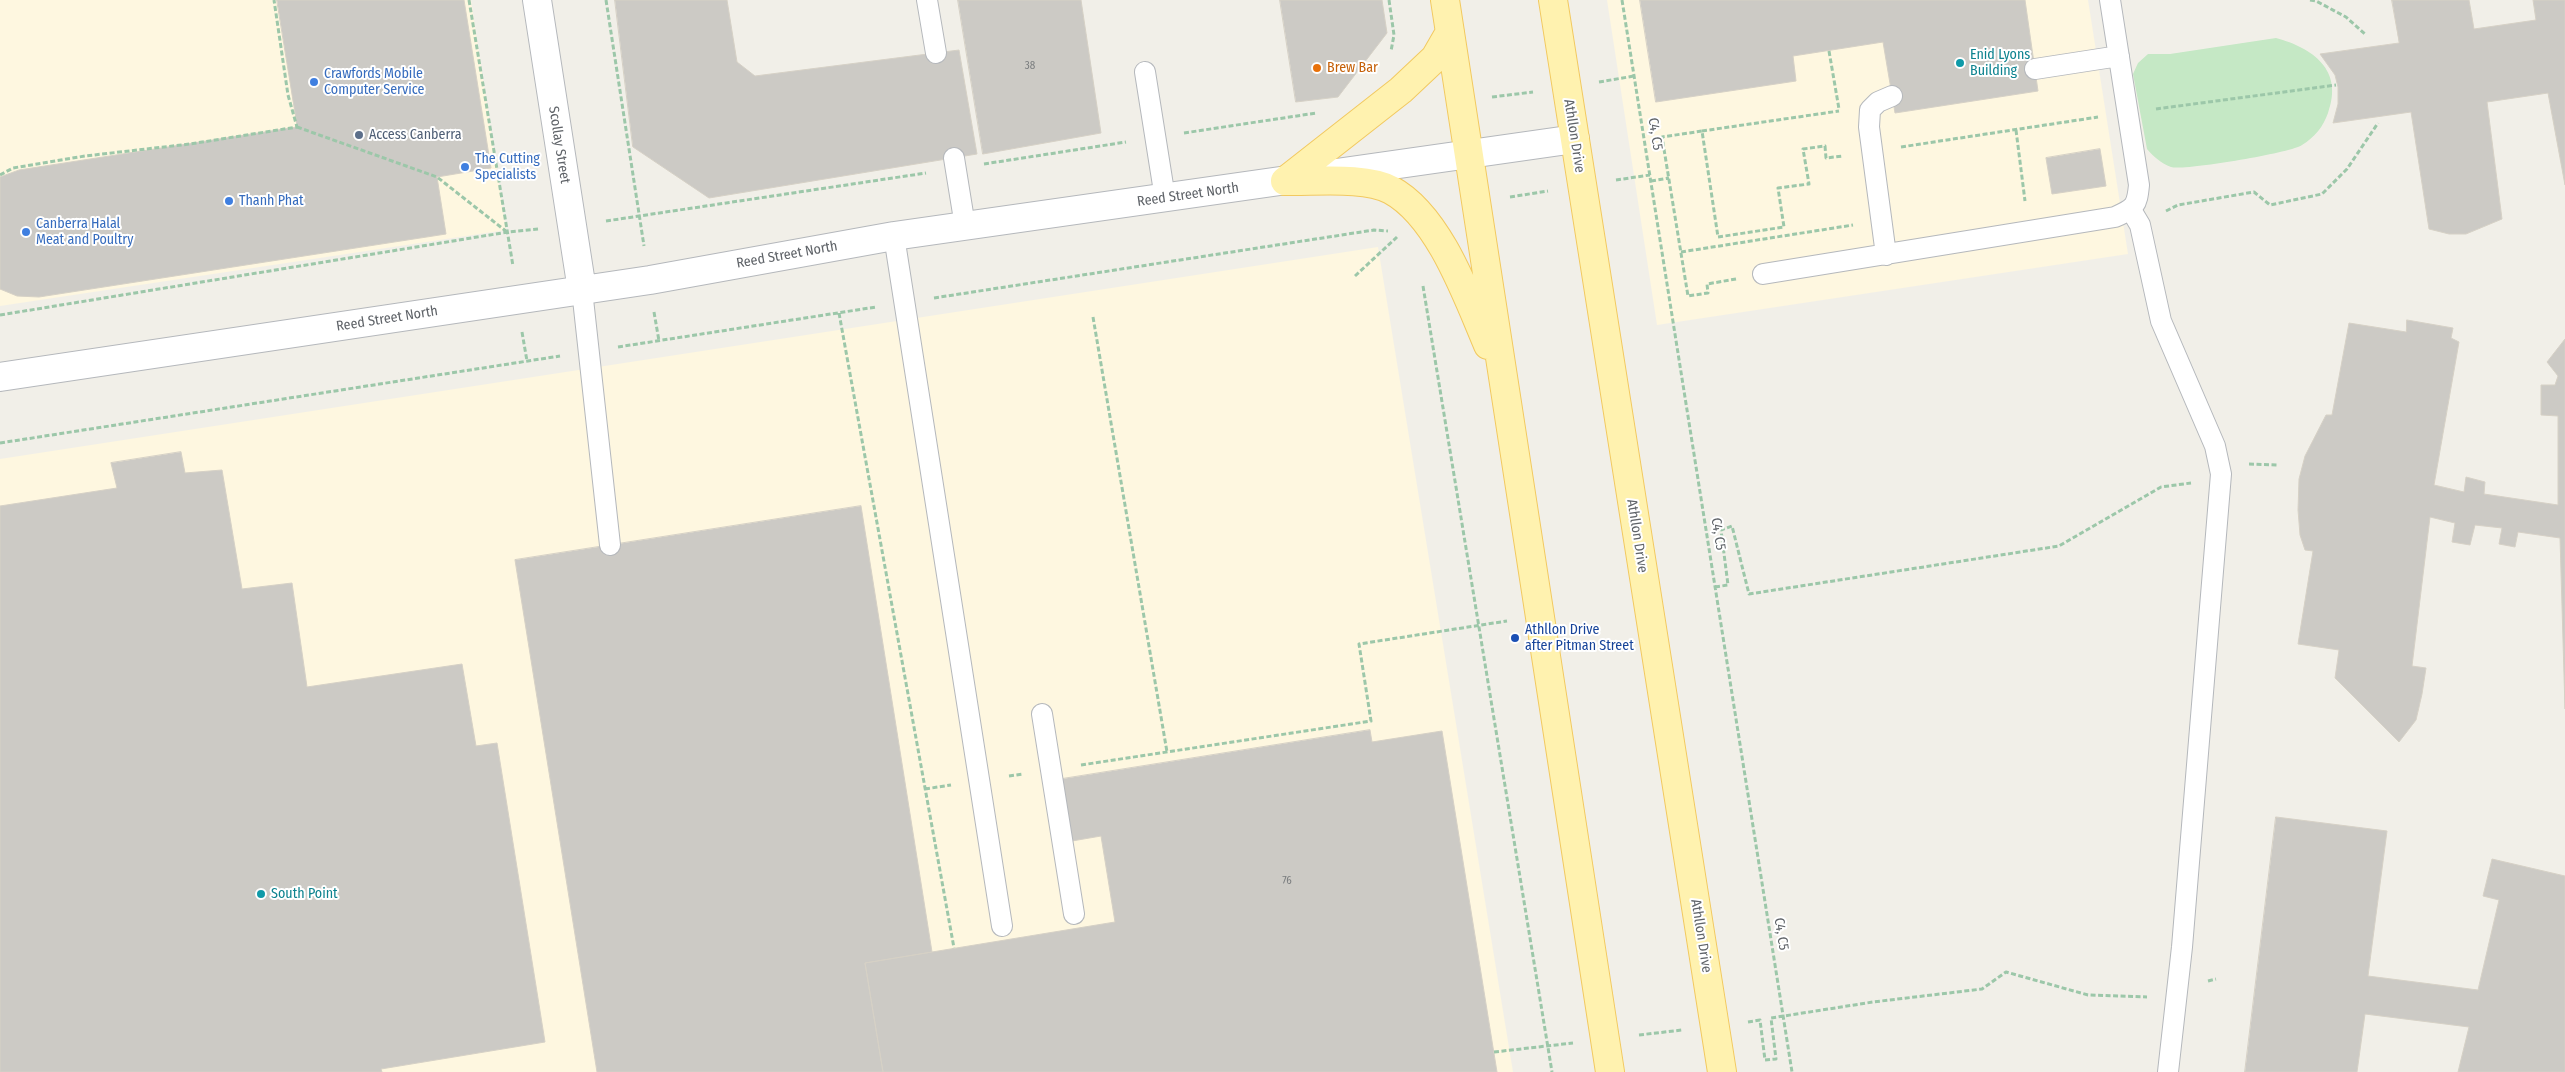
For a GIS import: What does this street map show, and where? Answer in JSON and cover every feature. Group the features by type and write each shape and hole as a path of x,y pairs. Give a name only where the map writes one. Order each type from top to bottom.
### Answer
{"main road":[{"path":"1445,0 1610,1072"},
{"name":"Athllon Drive","path":"1553,0 1722,1072"},
{"path":"1285,181 1401,90 1435,58 1450,32"},
{"path":"1285,181 1364,183 1390,190 1424,217 1456,271 1503,381"}],"street":[{"name":"Scollay Street","path":"536,0 582,290"},
{"name":"Reed Street North","path":"0,378 582,290 894,236 1575,139"}],"lane":[{"path":"927,0 936,53"},
{"path":"2110,0 2140,185 2135,218 2161,321 2215,446 2221,474 2177,988 2168,1072"},
{"path":"2035,69 2119,56"},
{"path":"1145,72 1165,198"},
{"path":"1886,255 1869,127 1870,110 1878,102 1892,96"},
{"path":"955,163 966,226"},
{"path":"1764,274 2029,230 2116,217 2135,218"},
{"path":"894,236 1002,926"},
{"path":"582,290 610,545"},
{"path":"1042,714 1074,914"}],"path":[{"path":"274,0 288,95 297,127"},
{"path":"469,0 508,232"},
{"path":"606,0 640,217 955,163 1156,137 1317,112"},
{"path":"1389,0 1394,35 1391,54"},
{"name":"C4, C5","path":"1622,0 1792,1072"},
{"path":"2310,0 2346,18 2365,34"},
{"path":"1829,51 1840,120"},
{"path":"1460,102 1634,76"},
{"path":"1872,152 2128,113 2336,85"},
{"path":"1764,274 1707,284 1708,293 1688,296 1662,137 1839,111"},
{"path":"2135,218 2178,205 2254,192 2270,205 2322,194 2347,169 2378,124"},
{"path":"0,175 13,168 85,156 190,144 297,127 437,177 508,232"},
{"path":"2016,130 2029,230"},
{"path":"1702,131 1718,237 1784,227 1778,188 1809,184 1803,149 1825,146 1826,158 1846,156"},
{"path":"1844,146 1847,164"},
{"path":"1476,202 1650,175"},
{"path":"1651,181 1669,178"},
{"path":"1681,252 1857,225"},
{"path":"659,341 1374,230 1402,233 1356,276"},
{"path":"0,315 508,232"},
{"path":"1736,234 1738,244"},
{"path":"1422,278 1552,1072"},
{"path":"839,313 954,948"},
{"path":"1093,317 1167,752"},
{"path":"0,443 527,361"},
{"path":"1715,587 1728,585 1721,530 1732,526 1749,594 2058,546 2161,487 2200,482 2248,464 2278,465"},
{"path":"925,789 1371,721 1358,644 1512,620"},
{"path":"1494,1052 1760,1020 1765,1060 1776,1058 1771,1018 1873,1002 1982,989 2006,972 2088,995 2144,998 2216,979"}],"shaded area":[{"path":"0,0 471,0 506,230 0,306"},
{"path":"1607,0 2088,0 2128,254 1657,325"},
{"path":"1378,247 1513,1072 0,1072 0,459"}],"green space":[{"path":"2276,38 2290,42 2313,55 2322,63 2328,73 2332,85 2332,98 2324,123 2311,139 2294,148 2259,157 2180,168 2164,164 2147,149 2133,74 2138,63 2148,54 2170,54"}],"building":[{"path":"277,0 464,0 491,168 437,177 446,234 39,297 17,296 0,289 0,177 19,170 297,127"},
{"path":"615,0 727,0 737,62 755,76 959,50 977,154 709,198 633,147"},
{"path":"958,0 1081,0 1101,133 983,154"},
{"path":"1280,0 1382,0 1387,33 1338,97 1296,102"},
{"name":"Enid Lyons Building","path":"1640,0 2025,0 2038,91 1895,113 1883,42 1793,56 1796,81 1656,102"},
{"path":"2392,0 2469,0 2474,29 2536,20 2533,0 2565,0 2565,185 2548,93 2487,102 2502,219 2466,234 2449,234 2429,229 2411,112 2333,123 2338,104 2338,87 2335,75 2320,54 2399,43"},
{"path":"2100,149 2106,186 2052,194 2046,158"},
{"path":"2407,320 2453,328 2451,338 2459,342 2434,485 2464,492 2466,477 2485,482 2484,494 2558,505 2558,416 2541,415 2541,385 2555,385 2558,376 2547,362 2565,339 2565,709 2560,538 2518,532 2515,547 2499,544 2502,528 2475,525 2470,545 2452,542 2455,523 2430,517 2412,666 2426,668 2416,720 2399,742 2335,678 2339,650 2298,644 2313,551 2305,550 2300,535 2298,510 2299,479 2305,456 2326,415 2332,415 2349,323 2406,332"},
{"name":"South Point","path":"181,452 185,473 222,470 242,589 292,583 307,687 462,664 476,746 497,743 545,1042 381,1069 382,1072 0,1072 0,506 117,488 111,463"},
{"path":"861,506 932,952 865,963 883,1072 597,1072 515,560"},
{"path":"1370,730 1372,742 1442,731 1497,1072 883,1072 865,963 1115,922 1101,836 1072,841 1062,779"},
{"path":"2276,817 2387,831 2368,976 2478,990 2499,900 2483,896 2492,859 2565,876 2565,1072 2458,1072 2469,1027 2365,1014 2357,1072 2245,1072"}],"place":[{"name":"Enid Lyons Building","path":"1960,63"},
{"name":"Brew Bar","path":"1317,68"},
{"name":"Crawfords Mobile Computer Service","path":"314,82"},
{"name":"Access Canberra","path":"359,135"},
{"name":"The Cutting Specialists","path":"465,167"},
{"name":"Thanh Phat","path":"229,201"},
{"name":"Canberra Halal Meat and Poultry","path":"26,232"},
{"name":"Athllon Drive after Pitman Street","path":"1515,638"},
{"name":"South Point","path":"261,894"}]}
